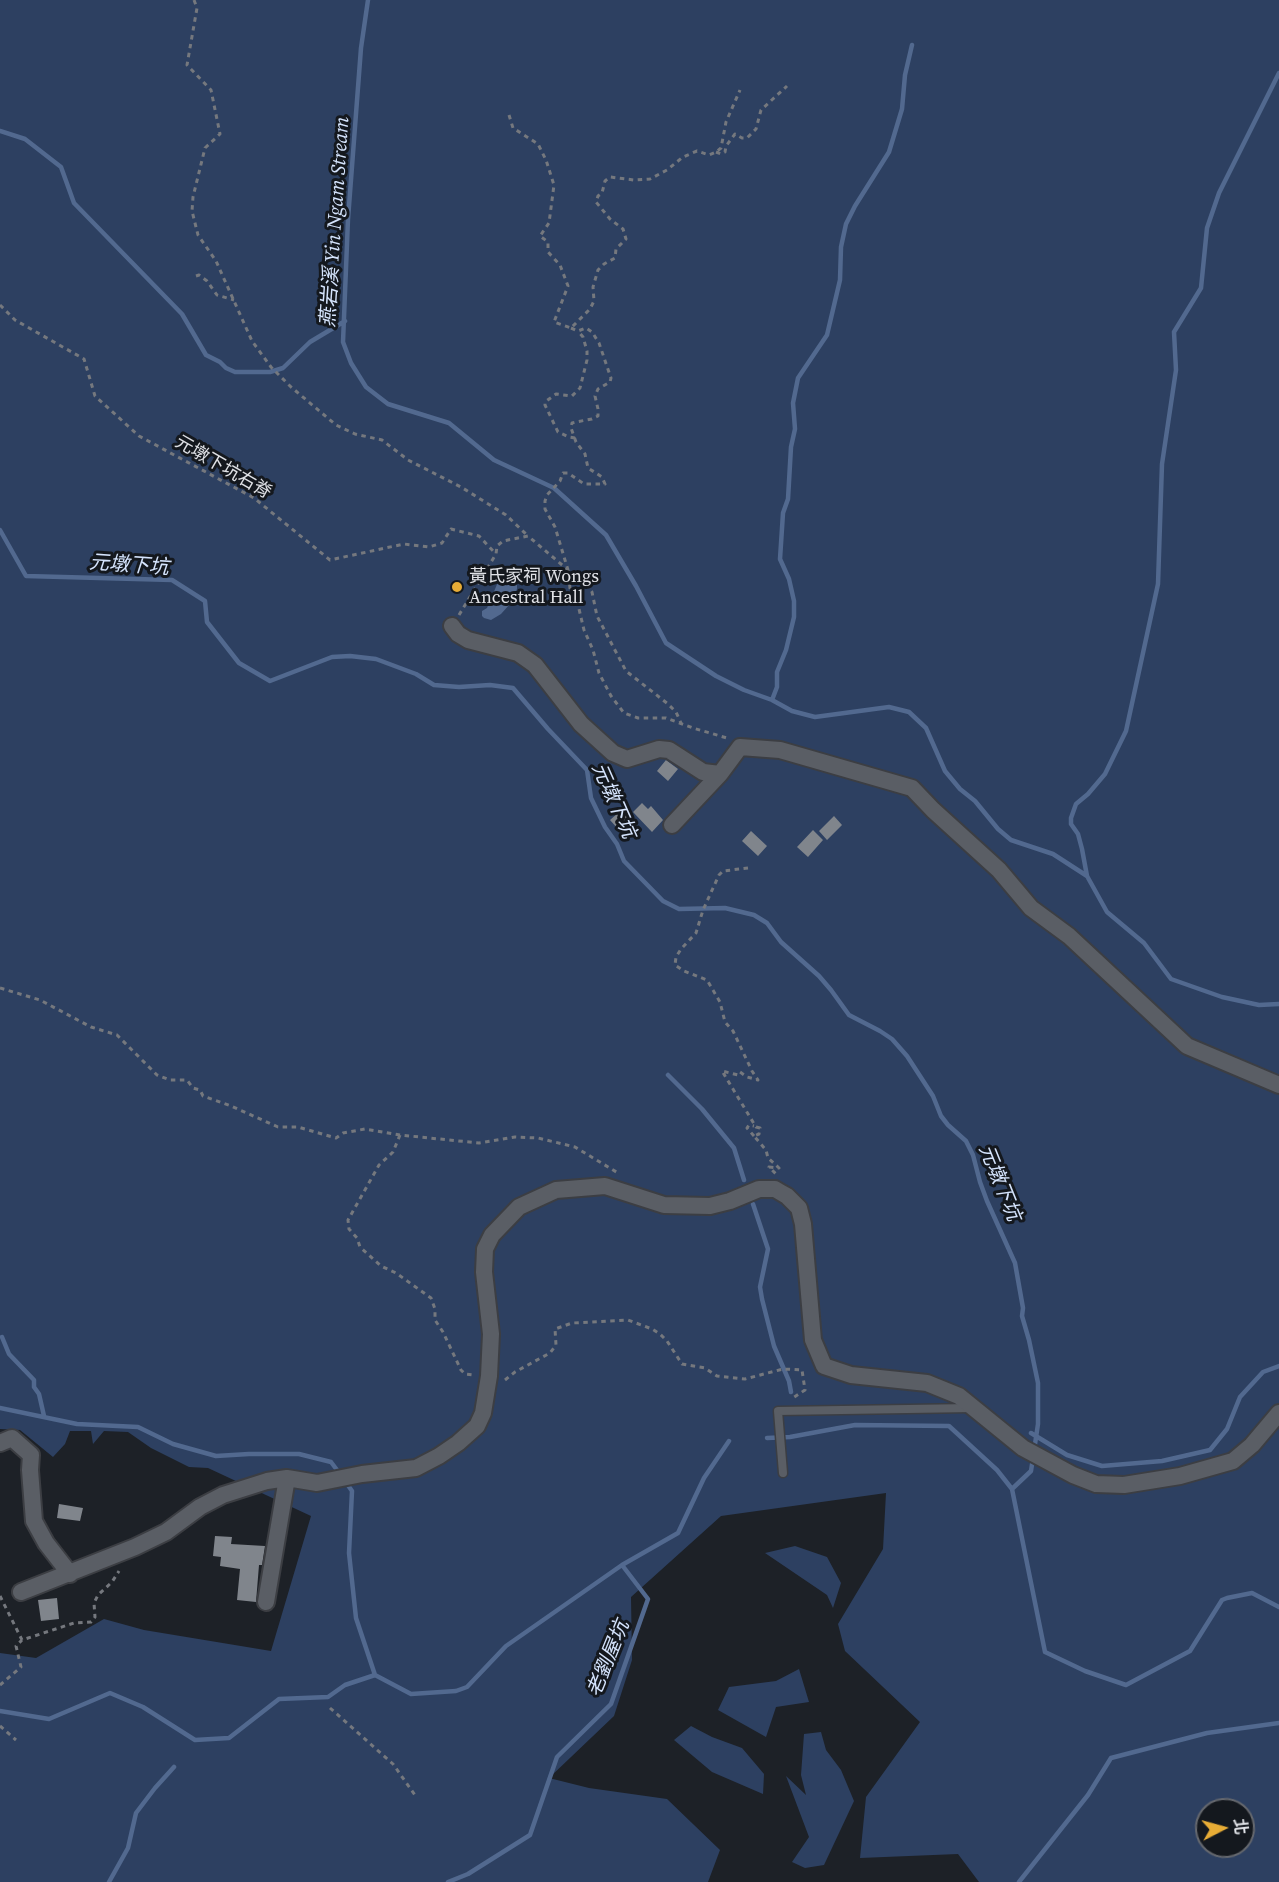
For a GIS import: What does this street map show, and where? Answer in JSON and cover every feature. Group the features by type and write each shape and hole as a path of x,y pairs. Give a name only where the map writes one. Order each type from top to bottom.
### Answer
{"street":[{"path":"452,626 458,634 468,640 518,653 535,665 581,724 614,753 627,759 659,749 669,750 703,772 720,774"},
{"path":"672,825 720,774 740,747 780,750 912,788 999,870 1032,908 1069,936 1187,1046 1279,1085"},
{"path":"21,1592 135,1547 166,1532 200,1507 223,1495 267,1481 286,1478 317,1483 362,1474 416,1468 439,1456 477,1426 483,1413 489,1376 491,1334 484,1272 485,1249 492,1235 519,1207 556,1190 605,1186 664,1205 710,1206 730,1201 759,1188 775,1189 787,1196 799,1208 803,1224 813,1340 824,1366 851,1375 927,1383 959,1396 1023,1448 1073,1475 1096,1484 1124,1485 1180,1476 1233,1461 1252,1445 1279,1413"},
{"path":"0,1443 12,1438 31,1455 34,1521 46,1543 70,1574"},
{"path":"266,1602 286,1478"}],"lane":[{"path":"783,1473 778,1411 975,1408"}],"path":[{"path":"194,0 197,8 188,65 210,90 220,134 205,148 193,197 192,212 198,235 216,261 252,341 271,367 304,400 336,425 355,434 382,440 408,460 507,515 528,536 586,584 592,592 597,616 626,671 668,704 676,712 681,723"},
{"path":"716,152 721,154 725,152 726,146 735,134 747,138 756,129 761,110 787,86"},
{"path":"571,328 591,309 594,301 593,287 598,270 615,258 616,249 626,239 623,229 610,219 596,202 602,193 605,181 610,177 634,180 650,178 697,151 709,155 716,152 724,141 726,122 740,90"},
{"path":"509,115 513,128 538,144 554,185 549,223 540,236 548,242 548,252 560,265 568,286 554,322 578,331 585,343 587,360 580,388 572,396 556,394 544,405 558,432 575,438"},
{"path":"196,276 200,275 207,281 217,296 234,300"},
{"name":"元墩下坑右脊","path":"0,305 15,320 84,359 94,396 139,436 254,498 330,560 404,544 429,547 442,543 451,529 479,536 496,554"},
{"path":"578,331 586,328 592,332 599,344 611,378 610,382 598,389 594,396 598,416 572,423 571,428 585,454 588,468 605,484 601,486 584,484 568,473 562,473 560,481 544,501 545,509 555,527 568,570 571,597 579,609 599,673 617,705 630,717 666,718 693,729 735,741 740,747"},
{"path":"452,626 496,554 497,546 503,541 528,536"},
{"path":"748,868 723,871 719,876 703,910 696,933 681,949 676,957 675,965 707,980 720,1002 725,1022 733,1031 758,1080 740,1072 738,1075 722,1071 756,1127 760,1128 759,1134 754,1136"},
{"path":"0,988 40,1000 91,1027 117,1035 157,1075 170,1080 187,1080 193,1088 200,1090 203,1096 278,1127 297,1127 336,1138 343,1132 365,1129 479,1143 515,1137 538,1138 575,1147 622,1175"},
{"path":"756,1127 749,1125 747,1128 766,1150 768,1158 779,1168 769,1167 784,1183 780,1192"},
{"path":"400,1135 393,1152 379,1165 348,1220 349,1229 357,1238 360,1246 381,1266 396,1273 432,1298 435,1320 461,1370 469,1374"},
{"path":"484,1399 493,1396 507,1377 550,1353 556,1345 555,1329 572,1323 627,1320 660,1334 682,1364 705,1368 717,1376 745,1379 783,1369 802,1370 805,1390 778,1411"},
{"path":"0,1685 21,1667 16,1646 22,1640 74,1623 90,1623 95,1617 94,1603 98,1595 112,1582 135,1547"},
{"path":"0,1596 22,1640"},
{"path":"330,1708 393,1764 417,1798"},
{"path":"0,1726 16,1740"}],"shaded area":[{"path":"0,0 1279,0 1279,1882 979,1882 958,1854 860,1858 866,1797 920,1722 845,1651 838,1624 883,1549 886,1493 721,1516 631,1597 632,1660 614,1716 549,1778 589,1788 667,1799 720,1850 708,1882 0,1882 0,1653 36,1658 104,1619 144,1630 271,1651 311,1516 208,1468 189,1467 151,1448 128,1432 104,1431 93,1444 91,1431 70,1431 65,1444 53,1457 20,1430 0,1429"},
{"path":"509,577 514,578 517,583 517,589 510,604 501,614 491,620 484,618 482,611 487,608 498,582"},
{"path":"795,1546 827,1557 841,1583 833,1608 827,1595 765,1553"},
{"path":"799,1669 809,1702 776,1707 766,1737 718,1710 729,1687 776,1681"},
{"path":"691,1726 742,1748 764,1774 763,1794 712,1772 674,1740"},
{"path":"821,1732 826,1750 841,1770 854,1801 824,1865 805,1868 792,1862 809,1837 786,1776 806,1795 801,1775 804,1734"}],"building":[{"path":"666,760 678,769 668,781 657,771"},
{"path":"642,803 648,809 651,806 663,820 652,832 633,812"},
{"path":"625,807 633,817 618,829 610,820"},
{"path":"834,816 842,825 827,840 819,831"},
{"path":"813,830 823,840 808,857 797,847"},
{"path":"751,831 767,846 758,856 742,841"},
{"path":"59,1504 83,1508 80,1521 57,1518"},
{"path":"215,1536 232,1537 231,1544 265,1546 262,1565 259,1565 256,1602 237,1600 240,1569 220,1566 221,1557 213,1556"},
{"path":"57,1598 59,1619 41,1621 38,1600"}],"waterway":[{"name":"燕岩溪 Yin Ngam Stream","path":"368,0 361,48 348,219 343,342 351,363 366,387 388,404 449,423 494,460 554,488 606,535 666,643 716,676 792,711 815,717 889,707 909,712 926,728 945,771 960,789 975,801 998,829 1011,840 1053,854 1087,876 1107,912 1144,943 1171,979 1222,997 1259,1005 1279,1004"},
{"path":"772,700 777,687 777,672 786,650 794,617 794,601 789,579 780,559 783,513 788,499 791,447 795,429 793,403 798,378 827,335 840,280 841,247 846,224 889,152 902,109 905,75 912,45"},
{"path":"1087,876 1078,834 1071,824 1071,818 1076,804 1105,774 1126,731 1158,584 1162,464 1176,370 1174,332 1201,288 1207,228 1219,193 1279,73"},
{"path":"0,131 25,139 61,167 74,203 182,314 206,355 226,368 235,372 270,372 283,368 310,342 345,321"},
{"name":"元墩下坑","path":"0,530 26,576 172,580 205,601 207,622 239,663 270,681 332,657 350,656 376,659 416,674 434,685 459,687 490,685 513,688 587,770 591,798 624,861 663,901 679,909 725,908 754,915 767,923 781,942 819,976 849,1015 892,1039 907,1056 933,1096 941,1116 966,1141 973,1155 987,1201 1015,1263 1023,1308 1022,1316 1038,1383 1038,1424 1031,1471 1012,1489"},
{"path":"668,1075 702,1109 734,1148 744,1180"},
{"path":"753,1204 768,1249 760,1287 762,1299 774,1346 789,1381 791,1392"},
{"path":"2,1337 9,1354 34,1380 34,1387 39,1394 44,1416"},
{"path":"1031,1433 1067,1455 1102,1466 1162,1461 1210,1450 1227,1429 1240,1397 1263,1372 1279,1366"},
{"path":"0,1408 77,1424 138,1427 173,1444 216,1456 299,1454 331,1462 340,1474"},
{"path":"767,1438 790,1437 855,1425 949,1426 997,1470 1012,1489 1045,1652 1085,1671 1126,1685 1190,1651 1222,1600 1252,1593 1279,1607"},
{"path":"345,1481 352,1491 349,1553 356,1618 375,1675 411,1694 456,1691 467,1687 506,1646 622,1565 678,1533 704,1478 729,1441"},
{"name":"老劉屋坑","path":"448,1882 468,1874 530,1835 557,1757 611,1704 648,1599 622,1565"},
{"path":"0,1711 49,1719 110,1693 143,1707 195,1740 229,1738 279,1699 328,1697 345,1685 375,1675"},
{"path":"1019,1882 1088,1795 1111,1758 1207,1733 1279,1723"},
{"path":"109,1882 128,1848 136,1813 174,1767"}],"place":[{"name":"黃氏家祠 Wongs Ancestral Hall","path":"457,587"}]}
